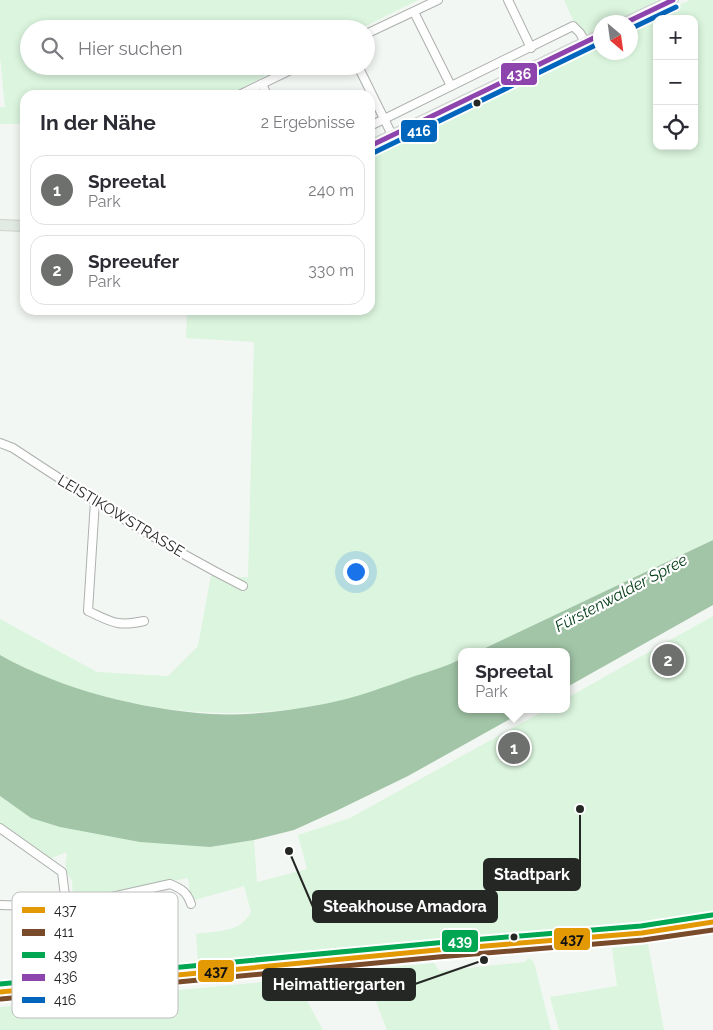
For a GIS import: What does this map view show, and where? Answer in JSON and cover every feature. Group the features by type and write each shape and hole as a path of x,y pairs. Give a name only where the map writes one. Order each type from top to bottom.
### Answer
{"main road":[{"path":"638,17 673,0"},
{"path":"375,144 593,38"},
{"path":"0,225 20,226"},
{"path":"178,974 437,950 642,934 713,922"}],"street":[{"path":"375,30 438,0"},
{"path":"508,0 531,48"},
{"path":"414,12 451,86"},
{"path":"375,124 573,26 585,42"},
{"path":"249,90 280,75"},
{"path":"362,75 370,90"},
{"path":"262,84 265,90"},
{"path":"375,101 392,135"},
{"name":"LEISTIKOWSTRASSE","path":"0,443 13,448 95,501 212,571 243,586"},
{"path":"95,501 88,610 113,623 128,625 144,621"},
{"path":"0,828 62,872 65,892"},
{"path":"134,892 170,884 184,890 188,894 191,904"}],"shaded area":[{"path":"0,0 418,0 375,22 20,20 20,75 267,75 238,90 20,90 20,124 0,124 0,107 5,107 0,57"},
{"path":"564,0 656,0 657,2 630,15 593,15 593,33 588,35 574,22"},
{"path":"690,0 713,0 713,540 485,648 458,648 458,661 376,691 325,704 284,710 242,713 158,708 117,700 76,688 37,673 0,655 0,619 97,672 168,676 198,646 211,575 237,588 236,577 248,577 254,342 186,338 187,315 375,315 375,150 593,46 593,60 638,60 638,25 653,18 653,150 698,150 698,15 658,15"},
{"path":"713,616 713,916 647,925 198,963 196,934 227,930 247,919 251,912 244,886 195,900 190,893 188,878 120,892 73,892 72,880 66,868 66,852 50,859 0,825 0,796 31,818 210,847 254,840 257,882 307,869 298,835 350,818 540,713 570,713 570,696"},
{"path":"648,944 664,1030 559,1030 550,997 617,986 612,948"},
{"path":"527,959 531,959 534,962 551,1030 387,1030 365,973 367,969 434,963 439,971 525,962"},
{"path":"295,979 323,1030 0,1030 0,1007 12,1006 12,1018 178,1018 178,990"}],"water":[{"name":"Fürstenwalder Spree","path":"713,540 713,605 570,685 570,648 485,648"},
{"path":"0,655 49,678 102,696 157,708 211,714 254,714 336,702 458,660 458,713 521,713 408,776 338,810 294,830 254,840 210,847 140,842 60,827 31,818 0,796"}],"transit line":[{"name":"436","path":"638,17 673,0"},
{"name":"416","path":"638,25 676,7"},
{"name":"436","path":"375,144 593,38"},
{"name":"416","path":"375,152 593,46"},
{"name":"439","path":"178,967 641,926 712,915"},
{"name":"437","path":"178,975 437,950 642,933 713,922"},
{"name":"411","path":"178,982 438,957 643,940 713,930"},
{"name":"439","path":"0,984 12,983"},
{"name":"437","path":"0,992 12,991"},
{"name":"411","path":"1,999 12,998"}],"place":[{"name":"Spreeufer","path":"668,660"},
{"name":"Spreetal","path":"514,748"},
{"name":"Stadtpark","path":"580,809"},
{"name":"Steakhouse Amadora","path":"289,851"},
{"name":"Heimattiergarten","path":"484,960"}]}
